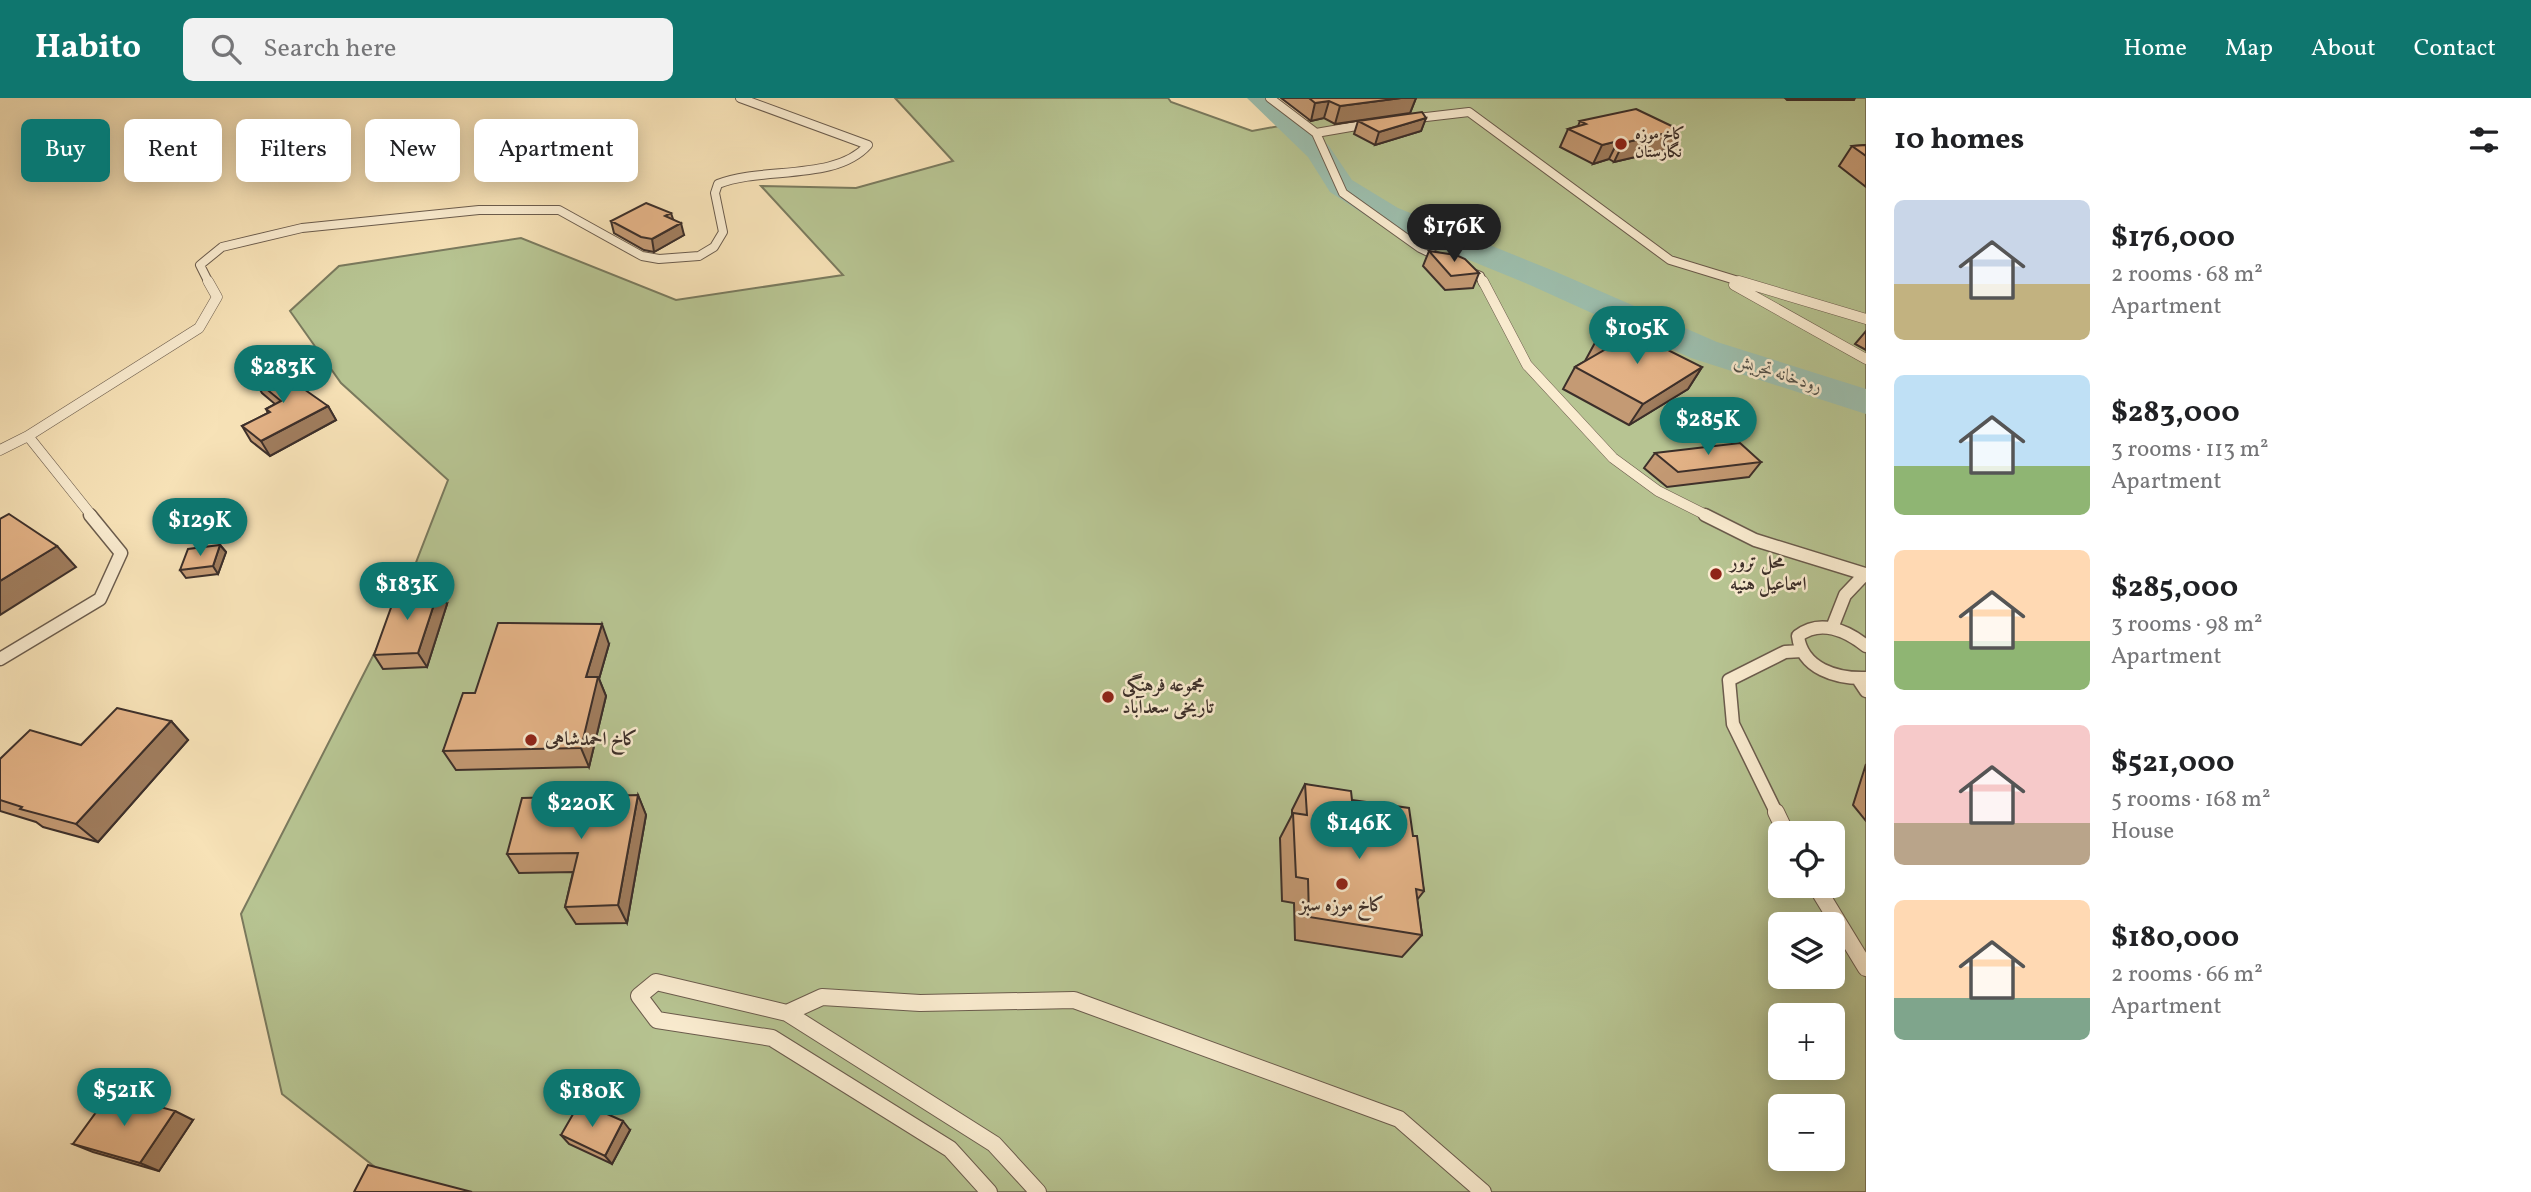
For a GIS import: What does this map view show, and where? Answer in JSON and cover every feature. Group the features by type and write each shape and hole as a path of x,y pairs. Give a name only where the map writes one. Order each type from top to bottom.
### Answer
{"lane":[{"path":"0,450 28,436 199,328 217,297 200,265 222,247 302,228 479,210 559,210 642,256 657,261 696,256 714,248 723,232 715,192 718,184 744,173 832,167 864,153 868,145 740,98"},
{"path":"1270,98 1316,133 1343,193 1420,248 1480,276 1527,365 1613,458 1658,491 1755,540 1865,574 1845,595 1832,628"},
{"path":"1396,120 1469,111 1670,260 1866,319"},
{"path":"1316,133 1383,122"},
{"path":"1715,274 1866,359"},
{"path":"0,659 100,599 121,553 28,436"},
{"path":"1866,646 1854,637 1832,628 1810,627 1802,630 1798,643 1809,660 1832,674 1862,679 1866,691"},
{"path":"1780,821 1733,724 1729,680 1786,652 1802,651"},
{"path":"1823,898 1866,968"},
{"path":"989,1192 950,1149 772,1038 657,1020 639,996 656,982 787,1013 994,1144 1038,1192"},
{"path":"787,1013 822,997 920,1003 1074,1000 1399,1119 1483,1192"}],"green space":[{"name":"مجموعه فرهنگی تاریخی سعدآباد","path":"895,98 1168,98 1171,102 1252,131 1344,114 1348,98 1866,98 1866,1192 457,1192 389,1178 282,1094 241,914 401,601 448,480 341,383 290,311 339,266 521,238 676,300 843,275 761,186 856,188 953,161"}],"building":[{"path":"1309,98 1401,98 1340,106 1329,101 1315,103"},
{"path":"1636,109 1680,130 1602,145 1568,129 1586,124 1580,121"},
{"path":"1422,112 1426,118 1379,132 1358,121"},
{"path":"1866,145 1866,156 1852,146"},
{"path":"646,203 671,213 665,216 681,223 652,239 641,237 611,221"},
{"path":"1429,251 1456,255 1465,259 1479,273 1451,276"},
{"path":"1620,326 1702,367 1643,404 1575,367 1611,346 1597,339"},
{"path":"274,368 328,406 261,441 242,426 270,412 266,409 281,401 253,378"},
{"path":"1740,443 1761,462 1678,472 1655,453"},
{"path":"9,514 57,546 0,581 0,519"},
{"path":"220,545 213,566 180,570 188,549"},
{"path":"439,589 418,653 374,655 397,591"},
{"path":"498,623 602,624 586,677 598,677 581,748 443,751 463,693 475,693"},
{"path":"117,708 171,721 76,824 20,809 22,807 0,800 0,759 30,730 81,745"},
{"name":"کاخ موزه سبز","path":"1305,784 1351,791 1352,800 1409,808 1413,836 1417,836 1424,891 1416,889 1422,935 1309,917 1308,879 1296,877 1293,813 1307,815"},
{"path":"638,795 618,905 565,907 578,853 507,854 522,798"},
{"path":"110,1093 175,1111 140,1163 73,1144"},
{"path":"580,1102 623,1121 605,1156 561,1135"},
{"path":"368,1165 472,1192 354,1192"}],"waterway":[{"name":"رودخانه تجریش","path":"1261,98 1319,152 1341,186 1387,215 1542,278 1704,350 1866,402"}],"place":[{"name":"کاخ موزه نگارستان","path":"1621,144"},
{"name":"محل ترور اسماعیل هنیه","path":"1716,574"},
{"name":"مجموعه فرهنگی تاریخی سعدآباد","path":"1108,697"},
{"name":"کاخ احمدشاهی","path":"531,740"},
{"name":"کاخ موزه سبز","path":"1342,884"}]}
